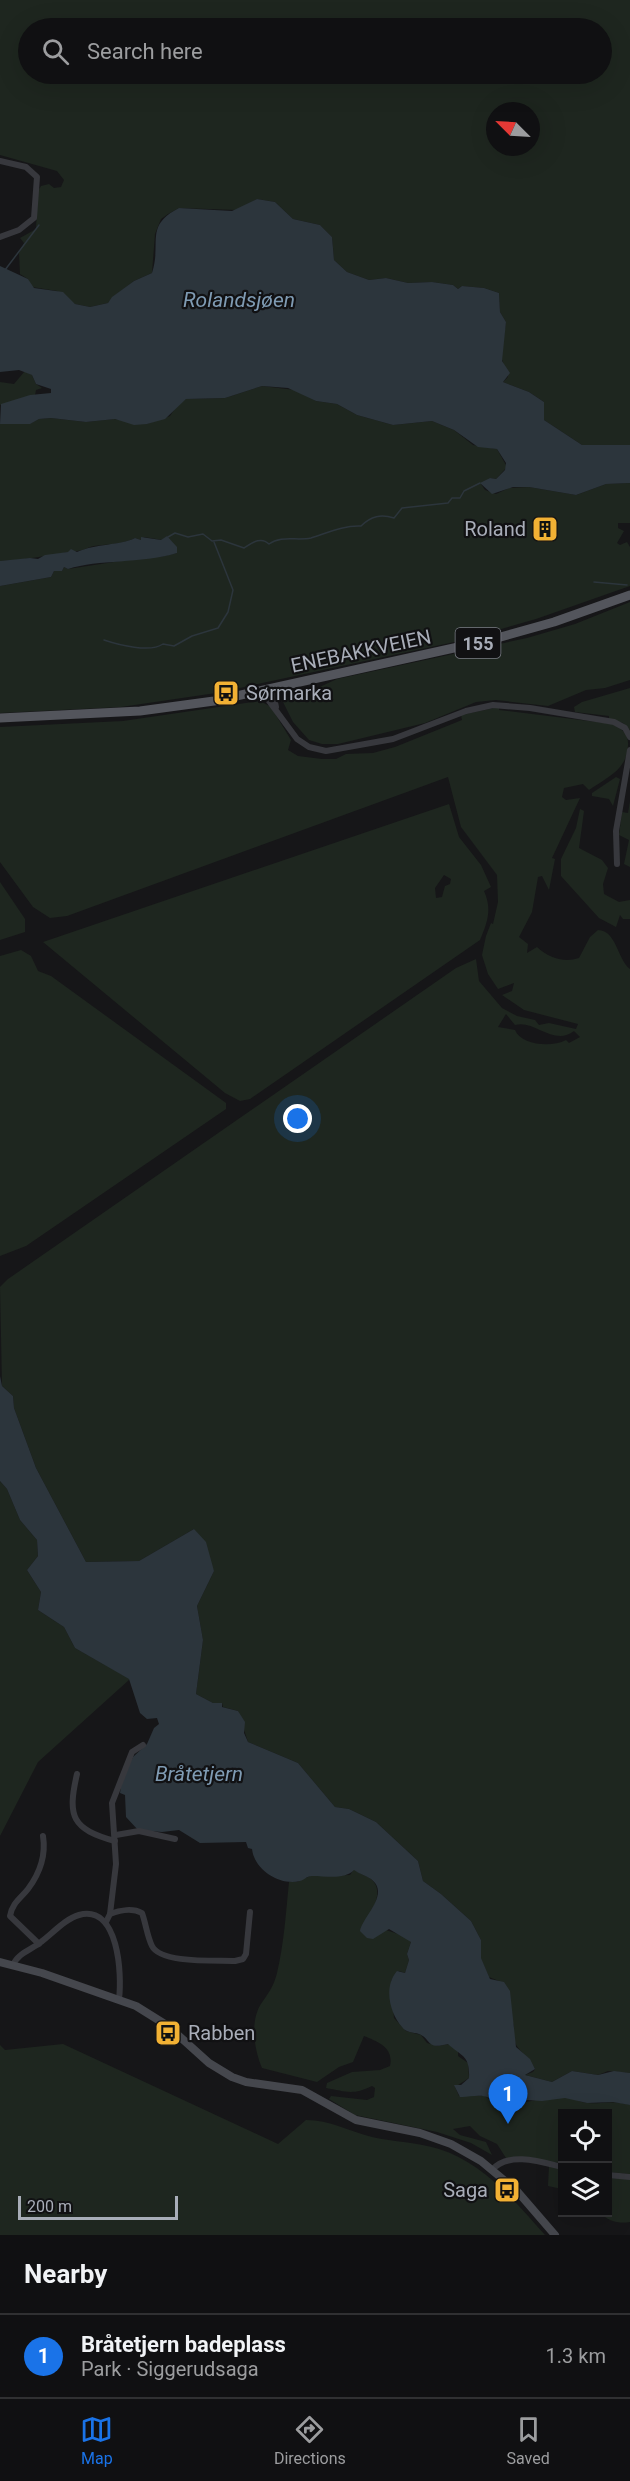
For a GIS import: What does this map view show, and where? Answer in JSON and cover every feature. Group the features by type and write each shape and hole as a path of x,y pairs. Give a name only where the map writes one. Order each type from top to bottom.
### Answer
{"main road":[{"name":"ENEBAKKVEIEN","path":"0,718 153,710 269,689 490,640 554,622 630,595"},
{"path":"0,1962 119,1999 154,2016 209,2063 232,2077 246,2082 302,2090 356,2120 433,2137 458,2147 492,2170 528,2202 555,2235"}],"street":[{"path":"0,161 26,167 34,172 37,179 34,218 19,231 0,237"},
{"name":"ENEBAKKVEIEN","path":"269,689 276,707 300,741 326,751 393,740 471,709 500,705 614,722 625,728 630,737"},
{"path":"617,864 616,831 630,750"},
{"path":"106,1922 110,1914 115,1884 115,1838 112,1813 115,1791 132,1752 143,1744"},
{"path":"77,1774 72,1814 75,1822 90,1834 115,1838 139,1831 175,1839"},
{"path":"39,1944 10,1916 12,1908 34,1881 40,1868 44,1856 43,1836"},
{"path":"110,1914 128,1910 142,1913 152,1947 162,1955 172,1958 235,1961 243,1959 246,1954 250,1912"},
{"path":"13,1965 17,1957 39,1944 76,1916 90,1914 106,1922 112,1931 117,1950 119,1999"},
{"path":"492,2170 500,2162 511,2160 558,2166"},
{"path":"612,2175 630,2177"}],"shaded area":[{"path":"0,0 630,0 630,445 582,445 544,420 544,402 529,392 503,382 508,377 501,357 506,322 500,312 499,293 484,288 462,286 458,289 453,285 432,282 408,283 386,278 369,280 347,272 334,260 332,237 320,225 293,219 275,202 257,199 237,210 179,208 168,214 161,219 155,234 152,273 134,281 108,303 90,307 75,304 57,291 32,287 28,279 20,274 19,253 24,243 20,238 36,229 38,191 41,186 49,184 54,188 61,187 64,180 57,171 0,155"},
{"path":"25,371 32,375 36,384 42,388 36,390 35,395 0,405 0,382 14,384"},
{"path":"262,386 295,390 316,401 337,404 357,415 393,425 432,421 454,430 473,445 497,449 507,467 496,479 490,478 481,484 485,490 496,494 509,488 529,487 576,495 606,484 630,483 630,523 618,523 618,528 624,531 617,543 620,545 627,542 630,547 630,586 536,619 459,641 216,693 121,707 0,713 0,586 51,577 54,571 62,571 64,567 68,569 153,556 160,557 177,553 177,549 167,536 162,540 144,537 141,540 135,538 79,551 0,561 0,424 29,424 39,419 51,418 86,422 114,419 147,424 170,416 178,404 186,399 225,398"},
{"path":"630,602 630,680 605,688 586,690 548,706 496,700 476,702 425,723 338,744 322,744 309,740 293,722 283,702 285,697 300,696 337,679 527,638 575,624"},
{"path":"630,688 630,730 623,723 609,719 609,716 575,712 574,707 582,702"},
{"path":"260,701 271,707 291,740 288,750 298,756 322,759 336,759 346,754 373,753 395,747 462,720 461,715 499,707 499,710 613,724 626,735 627,754 620,767 609,777 589,790 583,784 564,788 562,797 566,800 580,798 552,858 555,859 549,890 542,876 538,877 532,912 519,937 528,944 527,953 537,947 552,957 568,960 579,958 590,937 598,930 609,935 630,969 630,2073 608,2071 598,2075 572,2071 552,2082 525,2075 535,2069 516,2045 514,2026 499,1981 489,1977 481,1959 481,1940 471,1921 423,1881 418,1861 376,1822 349,1809 335,1807 298,1763 248,1742 238,1711 223,1707 222,1703 213,1703 196,1694 203,1640 197,1606 214,1571 194,1529 139,1561 86,1562 36,1468 14,1408 13,1396 2,1386 0,1287 8,1279 456,968 476,959 479,981 502,1008 517,1016 535,1020 539,1025 549,1023 576,1029 578,1024 524,1010 502,995 512,991 514,983 498,989 488,974 482,955 498,902 497,875 461,827 448,777 67,916 50,918 33,907 0,862 0,727 123,721","holes":["506,1014 515,1025 522,1024 559,1036 574,1031 580,1037 569,1043 566,1040 553,1044 537,1044 523,1039 515,1030 498,1027"]},
{"path":"616,777 620,779 613,806 609,799 592,796 592,793"},
{"path":"630,801 630,867 624,864 629,840 619,835 622,812 628,813"},
{"path":"449,804 459,837 481,865 491,887 484,891 488,904 488,915 480,940 250,1099 240,1101 225,1093 43,942","holes":["444,875 451,879 450,884 445,886 442,897 436,898 435,888"]},
{"path":"580,809 584,811 579,848 602,860 608,868 603,884 604,894 619,902 630,900 630,919 623,919 620,915 616,927 599,918 561,876 561,859 576,828"},
{"path":"0,882 25,919 25,932 0,940"},
{"path":"21,950 31,956 38,971 51,976 226,1103 226,1109 26,1246 0,1256 0,956"},
{"path":"0,1481 7,1489 20,1520 37,1540 38,1556 27,1570 41,1592 38,1610 64,1627 75,1648 130,1679 38,1762 0,1836"},
{"path":"354,1869 375,1883 377,1892 375,1903 369,1916 386,1930 407,1937 411,1942 405,1973 399,1971 391,1981 394,2018 406,2031 421,2035 427,2043 438,2046 449,2044 458,2051 458,2056 468,2063 469,2078 455,2087 459,2096 485,2096 498,2106 506,2105 510,2108 530,2101 556,2098 569,2098 586,2103 614,2102 630,2105 630,2174 612,2172 612,2109 558,2109 558,2163 506,2158 497,2144 480,2136 470,2126 453,2129 460,2135 486,2142 492,2155 471,2143 437,2132 355,2115 329,2099 331,2096 367,2100 374,2097 375,2088 372,2086 349,2092 326,2088 327,2083 352,2072 380,2070 390,2066 390,2055 384,2046 364,2036 353,2062 339,2067 317,2082 262,2068 255,2043 254,2025 259,2008 272,1988 277,1973 289,1882 297,1882 310,1876 350,1875"},
{"path":"63,2044 278,2144 306,2120 315,2120 372,2137 414,2143 455,2155 470,2163 497,2184 545,2235 0,2235 0,2045 5,2050"},
{"path":"549,2166 558,2168 558,2188 548,2186"},
{"path":"612,2178 630,2179 630,2222 622,2223 607,2218 612,2217"}],"water":[{"name":"Rolandsjøen","path":"257,199 275,202 293,219 320,225 332,237 334,260 347,272 369,280 386,278 408,283 432,282 453,285 458,289 462,286 484,288 499,293 500,312 506,322 502,361 510,373 503,382 529,392 544,402 544,420 582,445 630,445 630,483 606,484 576,495 529,487 513,487 492,494 480,483 490,478 496,479 505,470 506,463 497,449 478,447 454,430 432,421 393,425 357,415 337,404 316,401 288,388 262,386 225,398 186,399 165,419 147,424 134,425 115,419 86,422 51,418 39,419 30,424 0,424 1,404 30,395 51,393 51,389 36,384 32,375 19,370 0,372 0,266 28,279 34,288 63,292 75,304 90,307 108,303 112,297 134,281 152,273 158,228 161,221 168,215 179,208 232,211"},
{"path":"167,536 177,547 177,553 149,559 93,564 68,569 64,567 62,571 54,571 51,577 0,586 0,561 38,559 45,555 68,552 71,549 77,552 135,538 161,540"},
{"name":"Bråtetjern","path":"0,1376 2,1386 13,1396 14,1408 36,1468 86,1562 139,1561 194,1529 206,1542 214,1571 197,1606 203,1640 196,1694 213,1703 222,1703 222,1707 238,1711 245,1722 244,1733 248,1742 298,1763 335,1807 349,1809 376,1822 418,1861 423,1881 471,1921 481,1940 481,1958 490,1979 504,1982 510,1991 516,2047 530,2059 535,2069 525,2075 552,2082 572,2071 598,2075 614,2071 630,2073 630,2105 613,2102 587,2103 565,2098 527,2100 510,2108 505,2105 496,2106 493,2101 484,2096 460,2097 454,2085 461,2085 469,2078 468,2065 464,2057 448,2044 432,2045 423,2036 404,2029 391,2008 390,1985 397,1971 405,1973 411,1942 389,1929 373,1939 367,1938 360,1931 377,1898 378,1891 371,1879 354,1870 340,1876 312,1876 300,1881 284,1881 269,1874 257,1863 252,1849 248,1848 246,1842 200,1843 179,1830 162,1832 138,1830 126,1817 125,1795 120,1793 122,1780 133,1757 147,1744 154,1728 159,1724 157,1718 147,1719 140,1713 129,1679 75,1648 64,1627 38,1610 41,1592 27,1570 38,1556 37,1540 20,1520 7,1489 0,1481"}],"waterway":[{"path":"5,270 39,225"},
{"path":"168,537 175,533 188,537 203,534 212,541 221,540 244,548 260,540 269,544 284,539 306,539 342,528 361,526 376,517 394,518 402,508 448,503 452,498 460,498 464,491 480,483"},
{"path":"104,640 143,648 163,644 174,646 192,636 218,628 228,612 233,590 214,542"},
{"path":"594,582 627,585"}],"place":[{"name":"Roland","path":"545,529"},
{"name":"Sørmarka","path":"226,693"},
{"name":"Rabben","path":"168,2033"},
{"name":"Bråtetjern badeplass","path":"508,2124"},
{"name":"Saga","path":"507,2190"}]}
